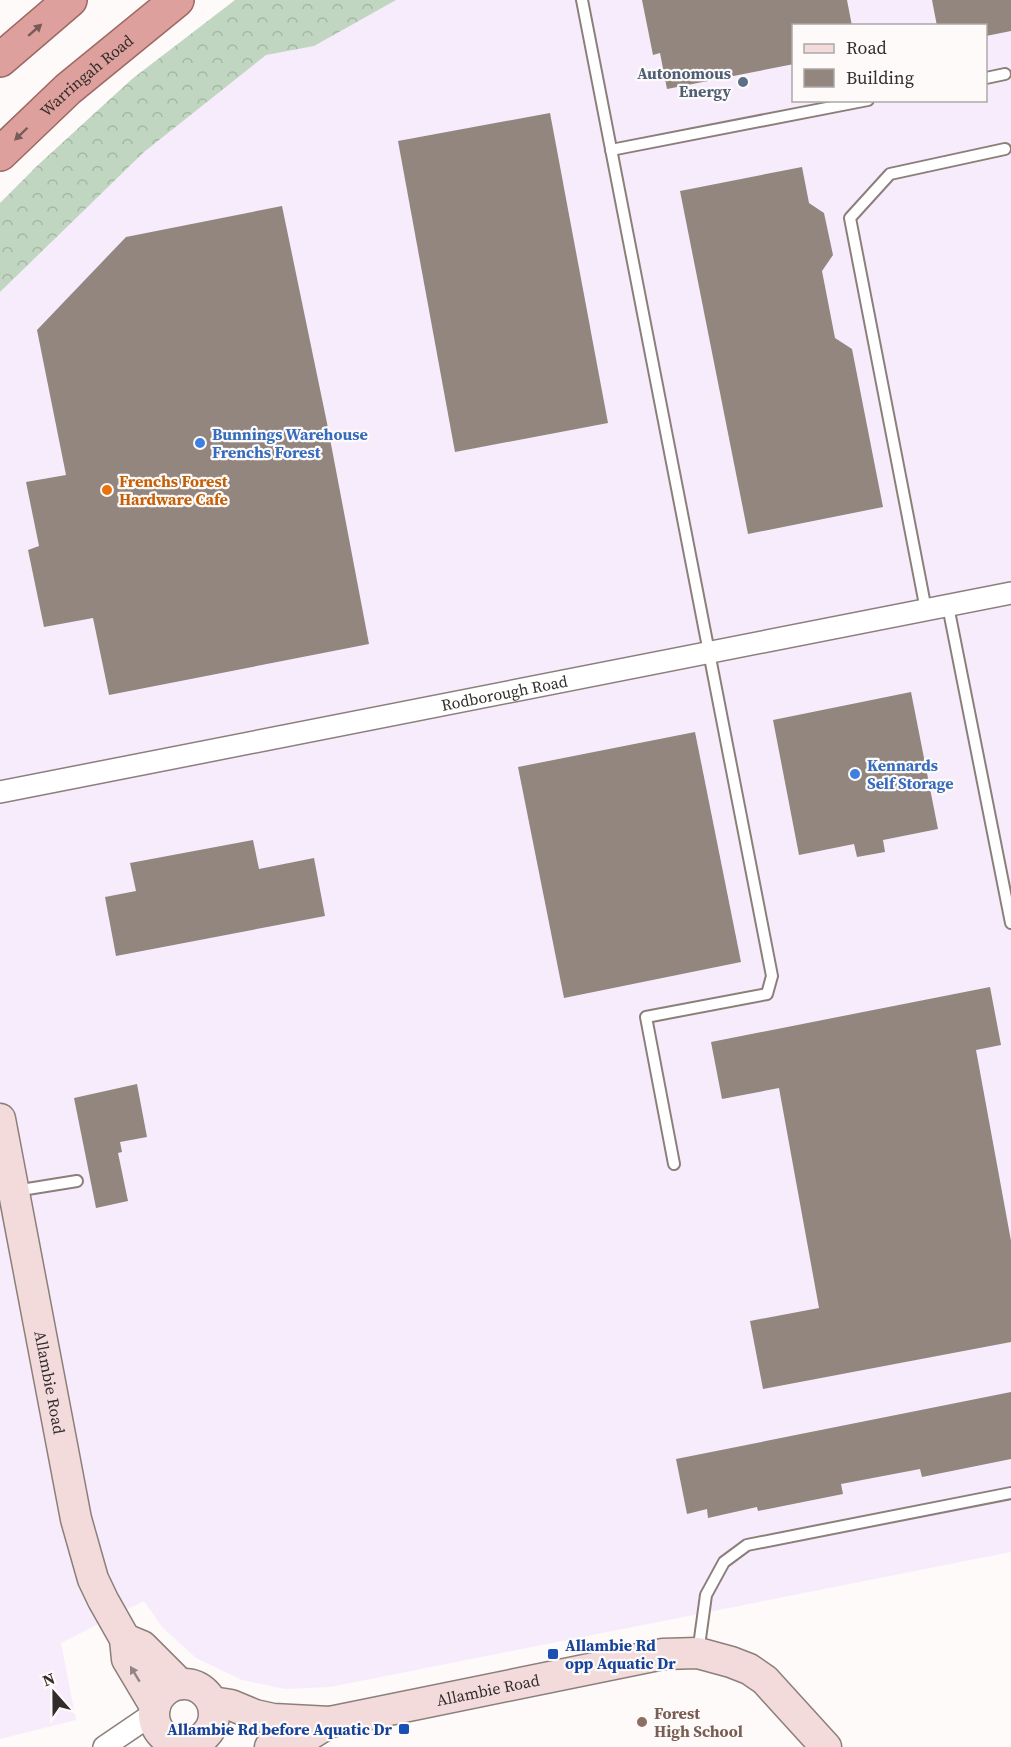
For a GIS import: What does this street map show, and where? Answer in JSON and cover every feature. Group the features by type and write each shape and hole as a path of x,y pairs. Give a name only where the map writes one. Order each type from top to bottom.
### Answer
{"highway":[{"path":"0,60 70,0"},
{"name":"Warringah Road","path":"0,154 68,89 177,0"}],"main road":[{"name":"Allambie Road","path":"0,1119 76,1519 93,1579 125,1639 127,1659 154,1710"},
{"name":"Allambie Road","path":"125,1639 142,1646 180,1684"},
{"name":"Allambie Road","path":"212,1702 231,1705 255,1715 273,1719 330,1722 663,1654 698,1653 749,1669 765,1680 826,1747"},
{"path":"180,1684 190,1685 207,1693 215,1711 211,1729 195,1745 178,1744 162,1735 157,1727 154,1710 159,1698 164,1692 180,1684"},
{"name":"Allambie Road","path":"270,1747 301,1740 330,1722"}],"street":[{"name":"Rodborough Road","path":"0,792 1011,593"},
{"path":"104,1747 154,1710"}],"lane":[{"path":"582,0 772,976 767,994 646,1017 674,1164"},
{"path":"987,78 1005,74"},
{"path":"611,150 858,102"},
{"path":"926,610 850,218 890,174 1005,149"},
{"path":"948,606 1011,923"},
{"path":"13,1196 77,1180"},
{"path":"698,1653 706,1595 724,1562 747,1545 1011,1493"}],"shaded area":[{"path":"262,0 1011,0 1011,1552 330,1687 285,1689 242,1680 196,1658 162,1627 144,1601 61,1643 76,1720 0,1739 0,244"}],"green space":[{"path":"235,0 396,0 314,46 266,55 144,152 0,292 0,203 132,79"}],"building":[{"path":"642,0 847,0 852,24 792,24 792,64 667,89 660,53 653,55"},
{"path":"932,0 1011,0 1011,31 987,36 987,24 937,24"},
{"path":"550,113 608,423 455,452 398,141"},
{"path":"802,167 809,203 824,213 833,255 822,271 835,338 852,349 883,507 748,534 680,191"},
{"path":"282,206 327,423 369,644 109,695 93,618 44,627 28,550 39,546 26,482 66,475 37,330 126,237"},
{"name":"Kennards Self Storage","path":"911,692 938,829 883,840 885,852 857,857 854,844 799,855 773,720"},
{"path":"695,732 741,962 564,998 518,767"},
{"path":"253,840 259,869 314,858 325,916 116,956 105,897 136,891 130,863"},
{"path":"990,987 1001,1045 976,1050 1011,1241 1011,1342 763,1389 750,1321 819,1308 779,1088 722,1099 711,1042"},
{"path":"137,1084 147,1137 120,1142 122,1152 118,1153 128,1201 96,1208 74,1098"},
{"path":"1011,1392 1011,1459 922,1477 920,1469 841,1484 843,1494 758,1511 757,1507 708,1518 707,1509 687,1514 676,1459"}],"place":[{"name":"Autonomous Energy","path":"743,82"},
{"name":"Bunnings Warehouse Frenchs Forest","path":"200,443"},
{"name":"Frenchs Forest Hardware Cafe","path":"107,490"},
{"name":"Kennards Self Storage","path":"855,774"},
{"name":"Allambie Rd opp Aquatic Dr","path":"553,1654"},
{"name":"Forest High School","path":"642,1722"},
{"name":"Allambie Rd before Aquatic Dr","path":"404,1729"}]}
